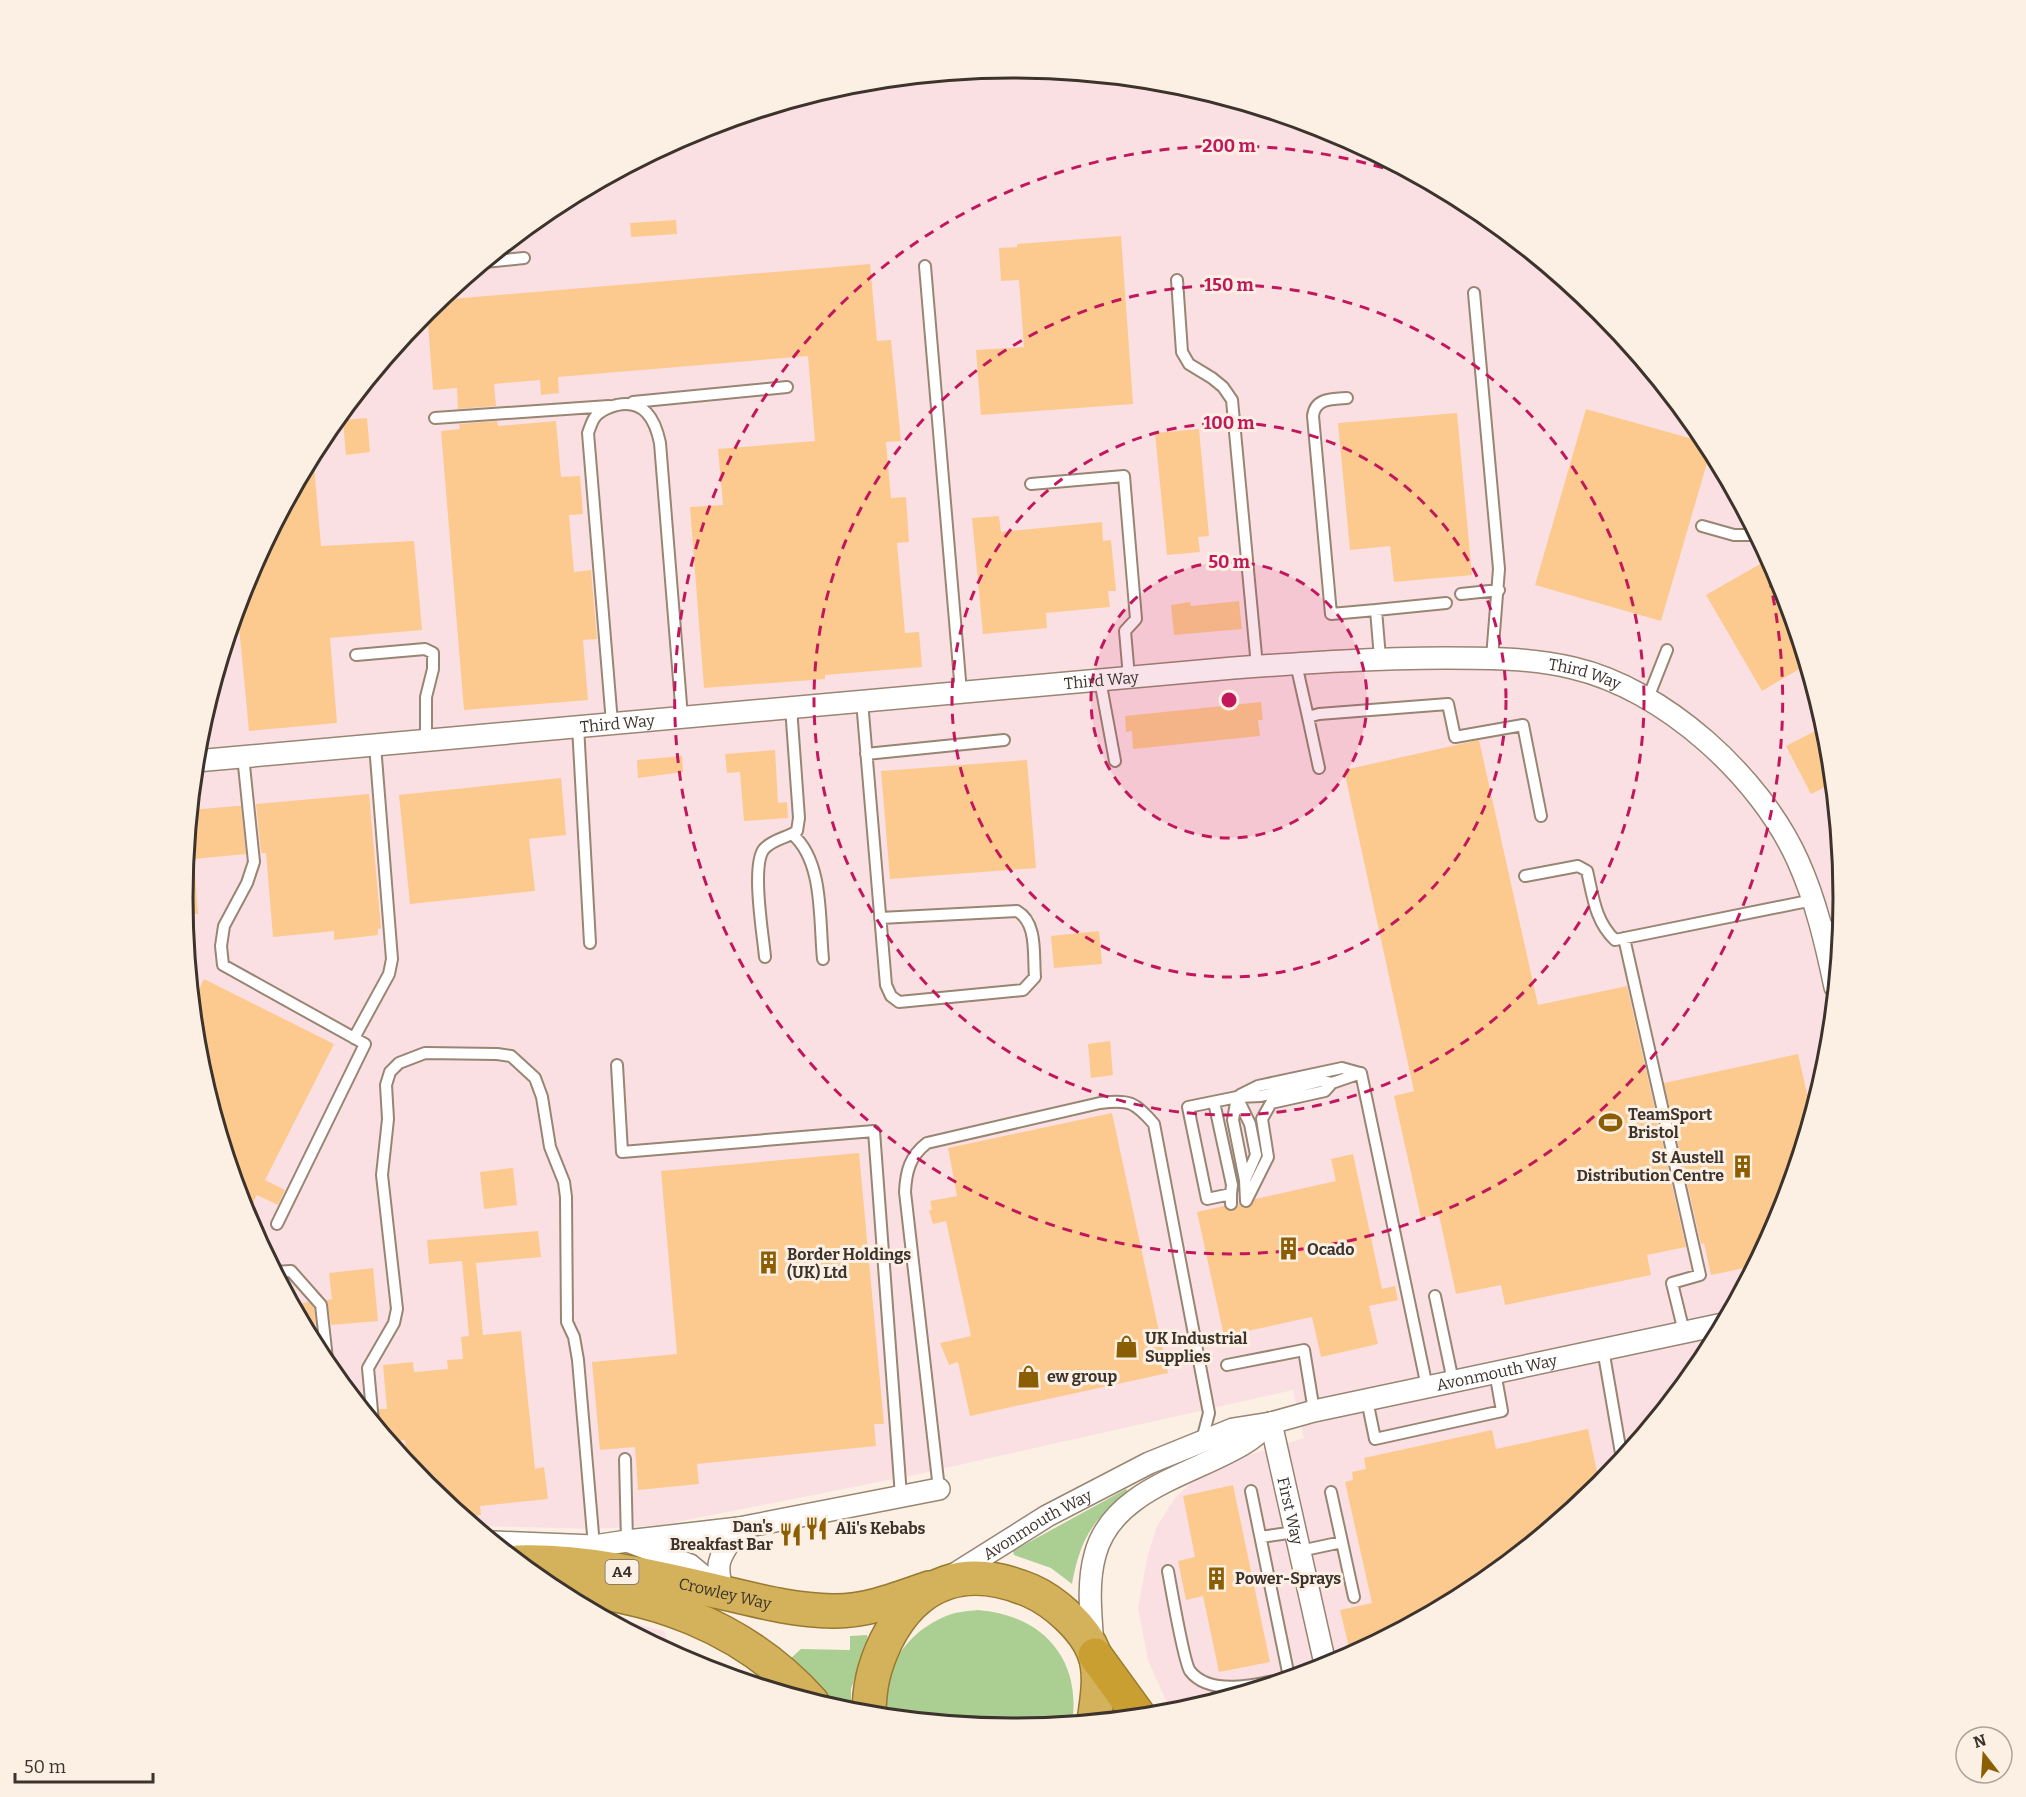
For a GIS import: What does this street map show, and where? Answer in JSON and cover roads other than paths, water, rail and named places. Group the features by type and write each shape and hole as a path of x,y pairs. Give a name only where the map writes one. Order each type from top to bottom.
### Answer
{"highway":[{"name":"Crowley Way","path":"533,1563 599,1568 724,1593 774,1607 833,1611 866,1607 962,1578 995,1579 1032,1591 1060,1609 1094,1652"},
{"path":"870,1706 872,1673 880,1654 903,1612 935,1586"},
{"name":"Crowley Way","path":"572,1590 599,1593 687,1613 736,1637 776,1666 801,1691"},
{"path":"1094,1652 1135,1710"},
{"path":"1094,1652 1097,1685 1095,1714"}],"street":[{"name":"Third Way","path":"205,760 1257,666 1380,658 1492,658 1573,668 1623,685 1648,698 1684,724 1740,774 1782,832 1797,860 1813,900 1832,927"},
{"name":"Avonmouth Way","path":"935,1586 1047,1515 1140,1467 1233,1429 1271,1423 1314,1411 1713,1326"},
{"name":"Avonmouth Way","path":"1094,1652 1092,1573 1100,1542 1110,1524 1119,1514 1148,1493 1245,1443 1271,1423"},
{"name":"First Way","path":"1271,1423 1324,1658"},
{"path":"506,1542 594,1545 740,1528 939,1489"},
{"path":"724,1593 717,1574 718,1561 740,1528"},
{"path":"627,1541 690,1565 724,1593"}],"lane":[{"path":"498,261 524,258"},
{"path":"925,266 961,692"},
{"path":"1177,280 1182,352 1189,364 1212,378 1232,400 1257,666"},
{"path":"1474,293 1499,590 1492,658"},
{"path":"435,418 612,406 787,387"},
{"path":"1347,398 1320,402 1313,411 1331,614 1446,603"},
{"path":"627,403 641,407 651,416 660,443 682,717"},
{"path":"612,406 596,416 588,434 612,723"},
{"path":"1031,484 1124,476 1136,619 1125,631 1129,677"},
{"path":"1702,526 1734,535 1748,535"},
{"path":"1461,594 1499,590"},
{"path":"1376,610 1380,658"},
{"path":"356,656 425,649 433,653 434,669 426,697 426,740"},
{"path":"1648,698 1667,650"},
{"path":"1296,664 1319,768"},
{"path":"1100,680 1115,761"},
{"path":"862,701 866,754 880,918 886,985 891,996 899,1002 1023,990 1031,984 1035,977 1031,930 1026,916 1017,911 880,918"},
{"path":"1308,717 1319,714 1448,704 1455,737 1523,725 1541,816"},
{"path":"765,957 758,868 763,850 774,841 797,831 799,818 791,707"},
{"path":"578,726 590,943"},
{"path":"866,754 1004,740"},
{"path":"354,1038 388,974 392,959 375,745"},
{"path":"243,756 254,862 247,883 224,926 221,946 223,965 365,1044 278,1224"},
{"path":"792,834 802,843 809,856 817,891 823,959"},
{"path":"1525,876 1578,866 1587,871 1597,916 1605,931 1615,940 1813,900"},
{"path":"1624,938 1700,1275 1672,1283 1684,1332"},
{"path":"372,1410 368,1368 394,1323 397,1309 382,1175 388,1119 387,1085 390,1072 399,1063 425,1053 511,1056 535,1078 542,1097 550,1147 564,1182 567,1322 574,1337 578,1360 594,1545"},
{"path":"617,1065 622,1152 874,1131 901,1496"},
{"path":"1237,1097 1258,1086 1342,1068 1361,1073"},
{"path":"1214,1102 1232,1185 1231,1199 1207,1199 1188,1107 1237,1097 1261,1096 1321,1081 1332,1083 1361,1073"},
{"path":"1361,1073 1427,1387"},
{"path":"1237,1097 1233,1120 1245,1180 1246,1201 1268,1157 1262,1119 1265,1110 1271,1103 1325,1091 1332,1083"},
{"path":"1237,1097 1250,1125 1256,1155 1245,1180"},
{"path":"939,1489 905,1192 906,1170 916,1152 927,1143 1100,1103 1122,1100 1139,1107 1154,1124 1209,1413 1202,1440"},
{"path":"282,1272 291,1271 321,1305 325,1345"},
{"path":"1435,1296 1453,1381"},
{"path":"1604,1349 1621,1448"},
{"path":"1227,1365 1304,1350 1314,1411"},
{"path":"1367,1400 1375,1439 1491,1414 1502,1411 1495,1372"},
{"path":"625,1459 627,1541"},
{"path":"1251,1491 1288,1671"},
{"path":"1331,1492 1354,1597"},
{"path":"1261,1537 1342,1542"},
{"path":"1167,1571 1189,1670 1203,1682 1224,1688 1248,1684"}],"place":[{"name":"TeamSport Bristol","path":"1610,1123"},
{"name":"St Austell Distribution Centre","path":"1742,1166"},
{"name":"Ocado","path":"1289,1249"},
{"name":"Border Holdings (UK) Ltd","path":"769,1263"},
{"name":"UK Industrial Supplies","path":"1127,1347"},
{"name":"ew group","path":"1029,1376"},
{"name":"Ali's Kebabs","path":"817,1528"},
{"name":"Dan's Breakfast Bar","path":"791,1535"},
{"name":"Power-Sprays","path":"1217,1578"}]}
